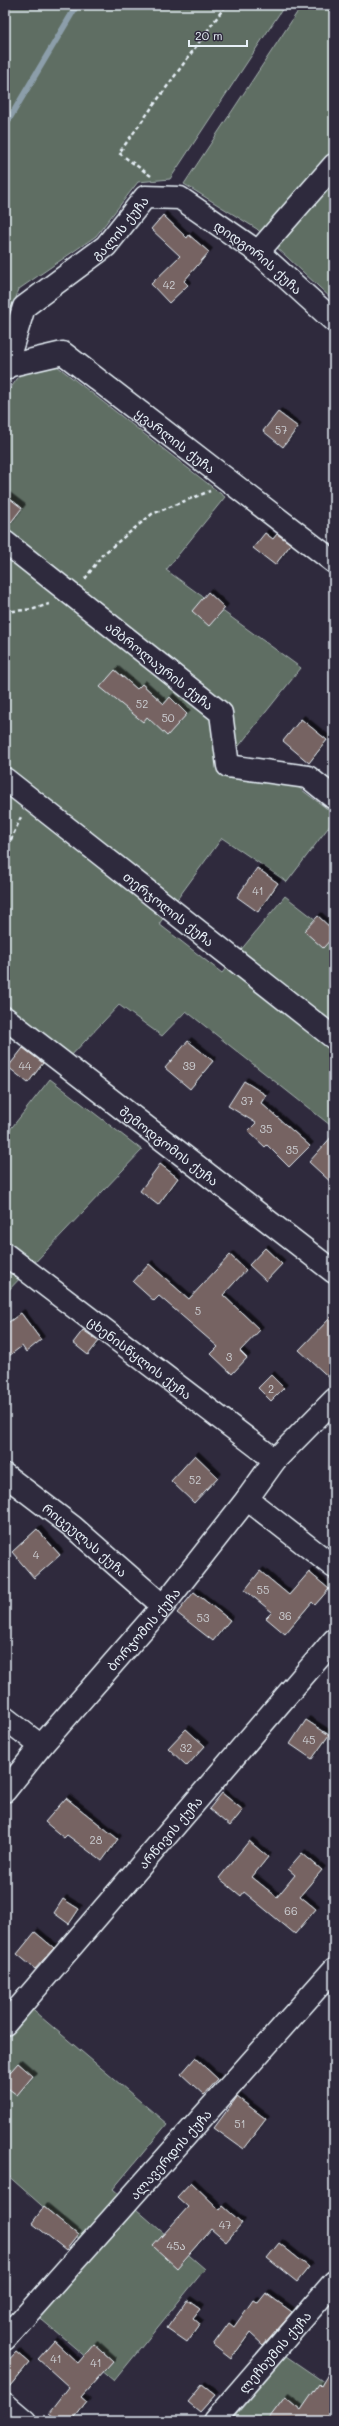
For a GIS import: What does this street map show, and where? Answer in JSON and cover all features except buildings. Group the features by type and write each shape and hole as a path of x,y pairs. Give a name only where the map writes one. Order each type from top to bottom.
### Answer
{"street":[{"path":"258,252 334,165"},
{"name":"გალის ქუჩა","path":"6,368 24,307 106,246 145,197 180,198"},
{"name":"დიდგორის ქუჩა","path":"180,198 258,252 334,321"},
{"name":"ყვარლის ქუჩა","path":"6,368 64,354 334,562"},
{"name":"ამბროლაურის ქუჩა","path":"5,542 221,713 228,766 308,777 334,798"},
{"name":"თერჯოლის ქუჩა","path":"5,779 334,1038"},
{"name":"შემოდგომის ქუჩა","path":"5,1018 334,1272"},
{"name":"ცხენისწყლის ქუჩა","path":"5,1254 274,1460"},
{"name":"ბორჯომის ქუჩა","path":"5,1791 41,1746 163,1606 247,1499 274,1460 334,1400"},
{"name":"რიცეულას ქუჩა","path":"5,1475 73,1527 163,1606"},
{"path":"247,1499 334,1567"},
{"name":"არწივის ქუჩა","path":"5,2024 334,1640"},
{"path":"5,1718 41,1746"},
{"name":"ალავერდის ქუჩა","path":"5,2338 334,1969"},
{"name":"ლეჩხუმის ქუჩა","path":"214,2421 334,2282"},
{"path":"5,2404 25,2421"}],"path":[{"path":"156,180 119,153 226,5"},
{"path":"5,612 34,609 73,596 102,554 152,514 230,483"},
{"path":"5,853 28,798"}],"green space":[{"path":"5,5 285,5 170,179 138,182 96,236 19,289 5,329"},
{"path":"302,5 334,5 334,301 257,229 184,184"},
{"path":"57,366 225,497 166,570 301,668 219,771 298,787 334,814 334,820 287,882 222,838 159,924 222,973 285,896 334,934 334,1120 330,1125 186,1011 162,1036 119,1005 68,1059 5,1010 5,396 22,372"},
{"path":"50,1079 142,1150 5,1294 5,1136"},
{"path":"28,2006 167,2124 113,2189 205,2269 114,2381 35,2314 94,2252 5,2173 5,2032"},
{"path":"286,2356 334,2389 334,2421 231,2421"}],"waterway":[{"path":"5,126 77,5"}]}
